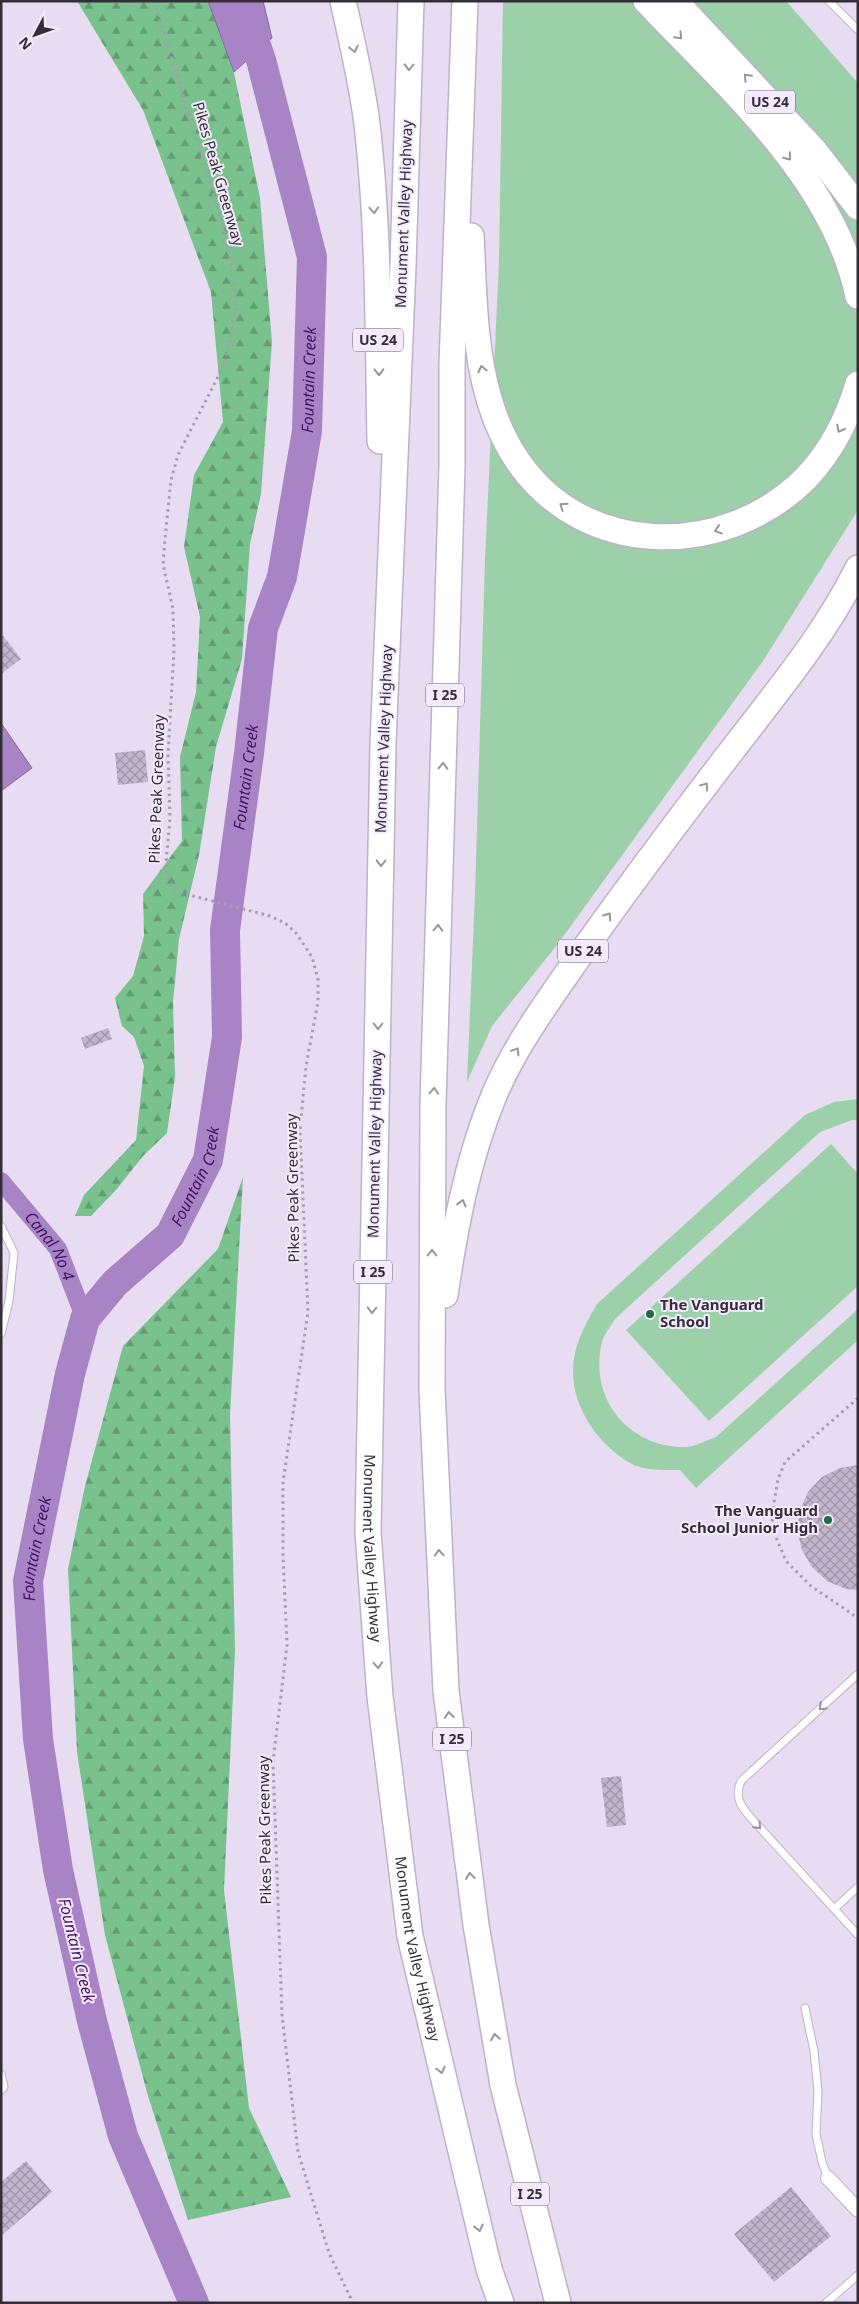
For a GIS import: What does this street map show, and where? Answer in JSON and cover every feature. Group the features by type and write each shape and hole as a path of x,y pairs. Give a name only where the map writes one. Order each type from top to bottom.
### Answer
{"highway":[{"name":"US 24","path":"343,1 366,122 377,247 385,681"},
{"name":"Monument Valley Highway","path":"411,1 403,266 385,681 368,1532 380,1697 410,1936 499,2303"},
{"name":"I 25","path":"465,1 452,365 452,476 433,1104 432,1389 446,1691 476,1924 503,2085 558,2303"},
{"path":"646,1 745,106 802,175 821,203 846,253 858,296"},
{"name":"US 24","path":"675,1 814,150 858,208"},
{"path":"463,78 477,332 481,367 505,440 530,476 556,501 573,513 596,524 625,533 684,537 723,528 758,513 804,479 832,444 850,407 858,384"},
{"name":"US 24","path":"432,1389 453,1238 478,1140 495,1094 514,1053 561,982 640,870 798,664 858,568"},
{"path":"503,2085 573,2303"}],"street":[{"path":"828,2178 858,2210"}],"lane":[{"path":"830,1 858,30"},
{"path":"1,1226 14,1253 9,1302 1,1334"},
{"path":"858,1674 741,1781 737,1796 747,1813 858,1935"},
{"path":"834,1909 858,1887"},
{"path":"805,2008 814,2051 818,2092 816,2134 822,2162 828,2178"},
{"path":"1,2074 4,2087 1,2090"},
{"path":"826,2303 858,2275"}],"path":[{"name":"Pikes Peak Greenway","path":"154,1 224,228 233,273 235,312 225,363 178,455 171,480 163,564 173,610 174,650 168,754 170,818 166,863 167,878 173,887 182,893 270,916 285,923 296,933 312,957 318,987 318,1002 306,1066 300,1130 308,1312 283,1482 283,1556 287,1644 273,1761 282,2015 298,2152 329,2253 353,2303"},
{"path":"858,1398 786,1462 778,1479 774,1497 773,1530 786,1561 798,1574 811,1586 858,1618"},
{"path":"854,1402 858,1406"}],"green space":[{"path":"77,1 211,1 226,34 260,198 272,342 261,494 250,544 242,659 216,747 199,855 179,939 173,1002 175,1077 167,1133 143,1156 116,1190 91,1216 75,1216 84,1195 136,1140 144,1066 134,1037 122,1026 115,998 133,976 144,936 143,894 182,841 180,757 196,692 200,617 184,547 194,475 223,422 211,292 143,110"},
{"path":"503,1 786,1 858,83 858,510 763,661 557,945 492,1026 467,1082 475,894 485,559 499,262"},
{"path":"858,1099 858,1120 852,1120 820,1132 615,1319 602,1342 599,1363 601,1382 607,1400 617,1416 631,1429 647,1439 666,1445 687,1447 716,1437 858,1309 858,1340 696,1488 680,1470 648,1469 630,1463 608,1446 590,1425 583,1412 574,1386 573,1372 577,1345 597,1304 805,1115 834,1102"},
{"path":"831,1144 858,1174 858,1286 709,1421 626,1330"},
{"path":"243,1177 230,1415 235,1651 224,1890 249,2108 291,2197 188,2220 148,2096 105,1935 77,1752 68,1569 85,1486 123,1346 218,1249"}],"shaded area":[{"path":"208,1 263,1 272,38 234,72"},
{"path":"1,723 32,768 1,791"}],"building":[{"path":"1,633 21,659 1,674"},
{"path":"145,750 148,782 118,785 115,753"},
{"path":"108,1028 112,1039 85,1049 81,1038"},
{"name":"The Vanguard School Junior High","path":"858,1465 858,1590 846,1589 827,1581 812,1567 802,1550 797,1530 800,1510 808,1492 822,1477 840,1468"},
{"path":"621,1776 626,1825 607,1827 601,1778"},
{"path":"26,2161 52,2192 1,2236 1,2182"},
{"path":"791,2187 831,2236 774,2282 734,2234"}],"waterway":[{"name":"Fountain Creek","path":"194,2303 123,2136 92,2021 58,1870 38,1739 28,1581 70,1374 85,1319 115,1283 170,1235 208,1160 227,1037 225,930 249,753 263,628 282,577 307,431 312,257 261,60 241,1"},
{"name":"Canal No 4","path":"1,1181 58,1249 85,1319"}],"place":[{"name":"The Vanguard School","path":"650,1314"},
{"name":"The Vanguard School Junior High","path":"828,1520"}]}
